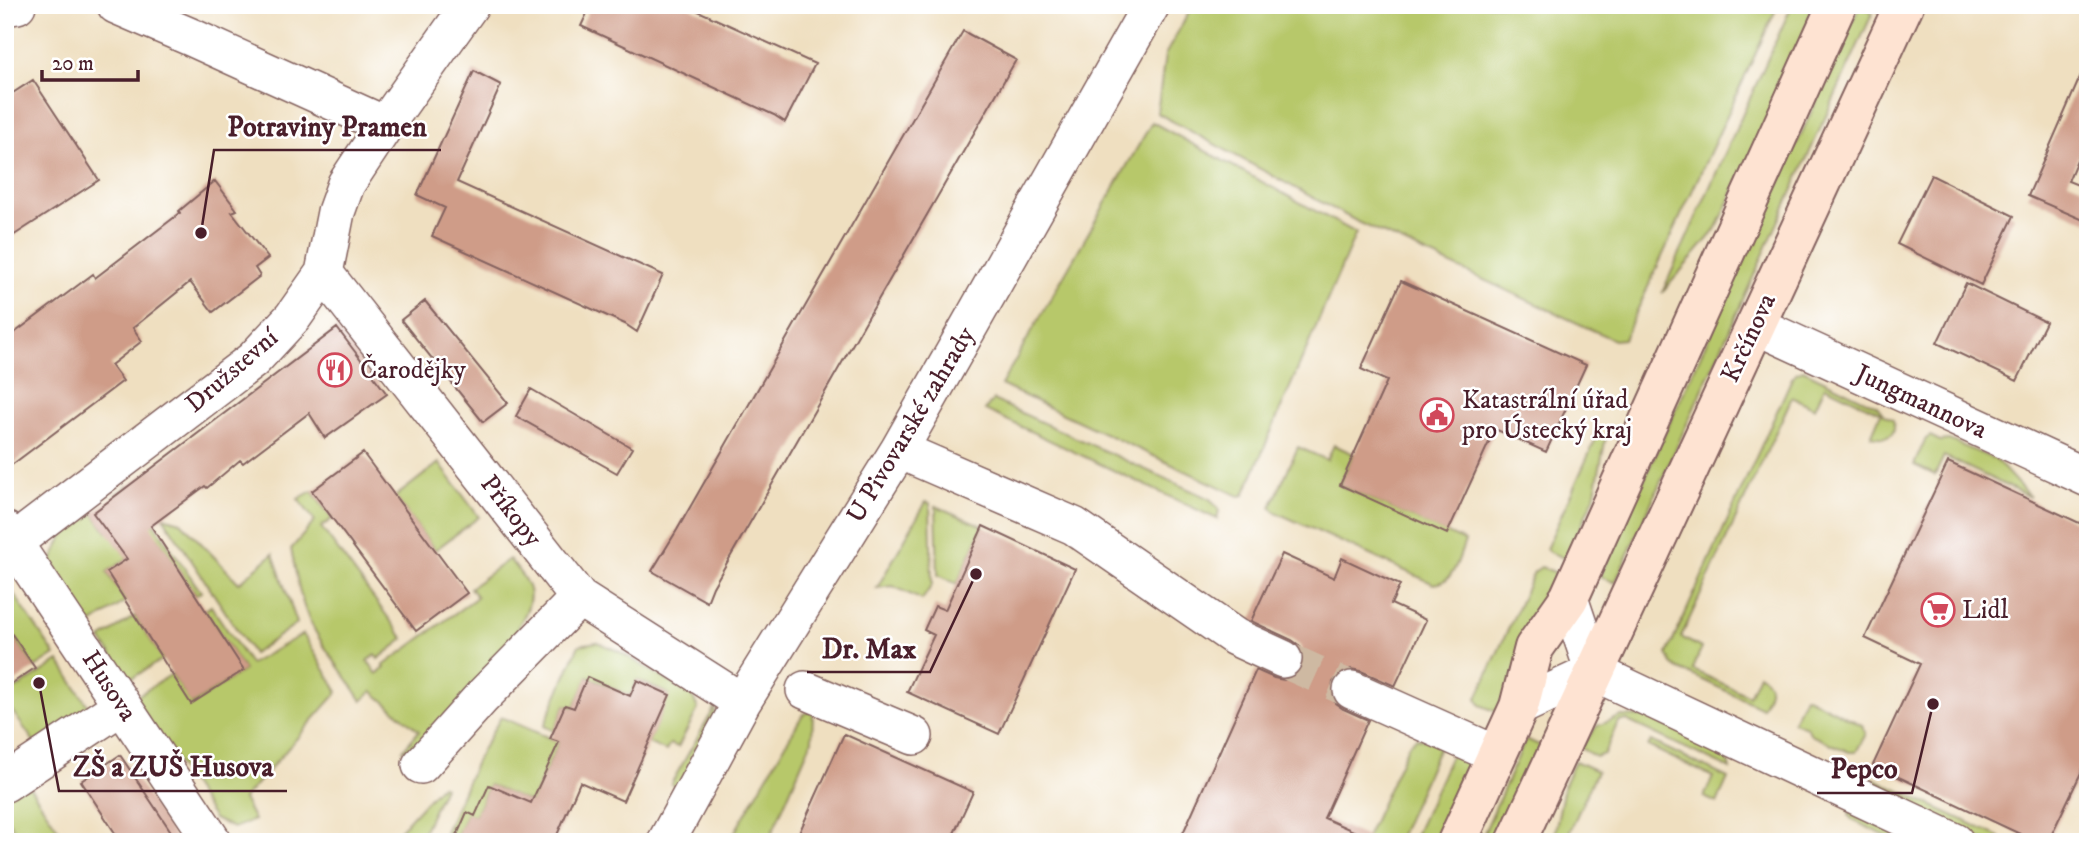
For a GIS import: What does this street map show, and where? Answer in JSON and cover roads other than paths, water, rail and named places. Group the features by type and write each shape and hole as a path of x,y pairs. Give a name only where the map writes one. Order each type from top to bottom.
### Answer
{"street":[{"path":"5,7 18,5"},
{"path":"116,5 385,125"},
{"name":"Družstevní","path":"9,536 253,360 293,317 324,272 336,212 346,184 470,5"},
{"name":"U Pivovarské zahrady","path":"666,842 742,702 899,450 1152,5"},
{"path":"1457,842 1519,707 1534,648 1569,598 1837,5"},
{"name":"Krčínova","path":"1516,842 1905,5"},
{"name":"Příkopy","path":"324,272 579,598 742,702"},
{"name":"Jungmannova","path":"1755,325 2088,478"},
{"path":"899,450 1074,526 1235,637 1283,659"},
{"name":"Husova","path":"9,536 213,842"},
{"path":"421,765 482,697 579,598"},
{"path":"1569,598 1594,672 1955,842"},
{"path":"1519,707 1594,672"},
{"path":"805,690 914,736"},
{"path":"1352,690 1497,755"},
{"path":"5,783 121,706"}],"tunnel":[{"path":"1283,659 1352,690"}],"place":[{"name":"Potraviny Pramen","path":"201,233"},
{"name":"Čarodějky","path":"335,370"},
{"name":"Katastrální úřad pro Ústecký kraj","path":"1437,415"},
{"name":"Dr. Max","path":"976,574"},
{"name":"Lidl","path":"1938,610"},
{"name":"ZŠ a ZUŠ Husova","path":"39,683"},
{"name":"Pepco","path":"1933,704"}]}
